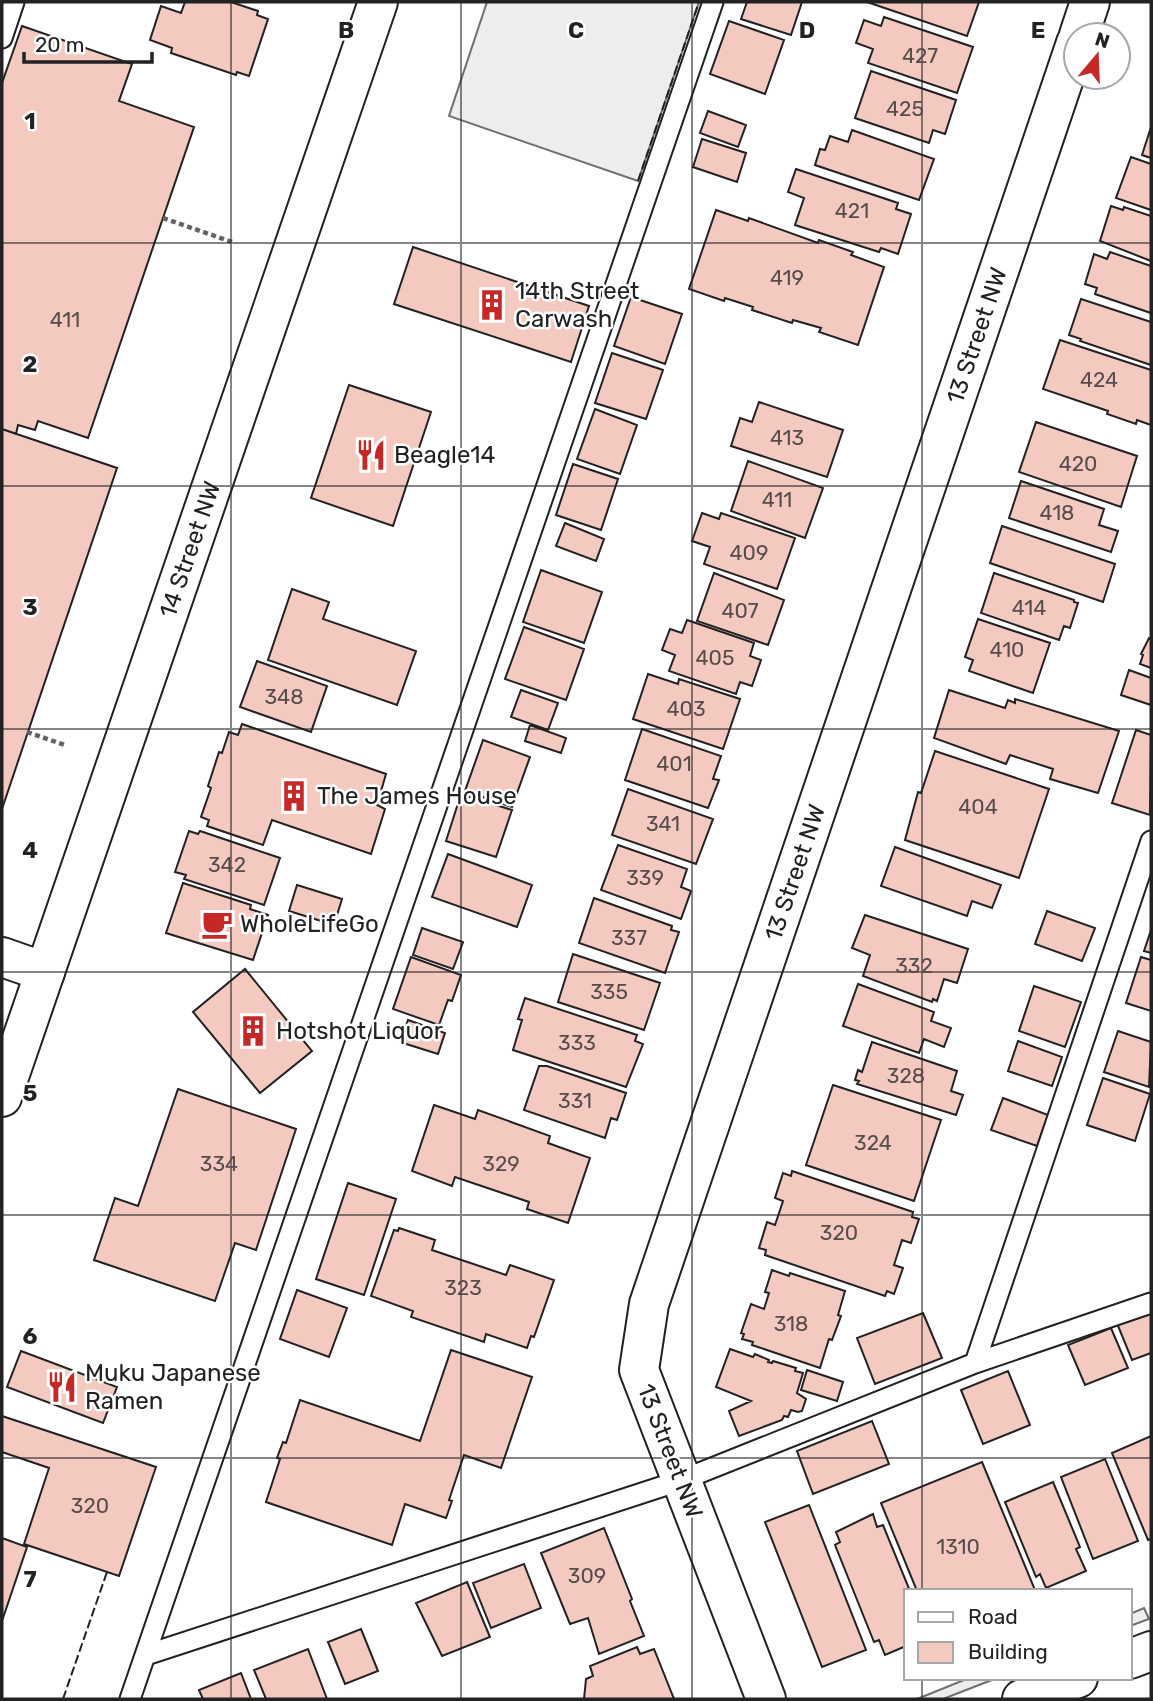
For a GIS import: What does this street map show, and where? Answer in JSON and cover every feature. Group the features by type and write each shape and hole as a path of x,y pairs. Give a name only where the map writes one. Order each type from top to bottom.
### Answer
{"street":[{"name":"14 Street NW","path":"2,1097 378,2"},
{"path":"1084,21 1090,2"},
{"name":"13 Street NW","path":"766,1699 639,1370 649,1304 1062,84"},
{"path":"2,957 45,972"},
{"path":"1132,1657 1151,1651"},
{"path":"1023,1699 1073,1680"}],"lane":[{"path":"2,38 14,2"},
{"path":"130,1699 713,2"},
{"path":"975,1363 1151,841"},
{"path":"146,1655 682,1480 975,1363 1151,1303"}],"path":[{"path":"163,218 235,243"},
{"path":"27,733 65,746"}],"shaded area":[{"path":"487,2 699,2 638,181 449,116"},
{"path":"1144,1608 1149,1619 1132,1625 1132,1613"},
{"path":"964,1680 992,1680 943,1699 917,1699"}],"building":[{"path":"185,2 231,2 258,11 257,15 268,19 249,76 237,72 236,75 171,53 172,48 150,40 161,6 181,13"},
{"path":"747,2 802,2 791,35 741,19"},
{"path":"867,2 979,2 967,36"},
{"path":"884,17 973,47 957,93 868,63 873,49 856,43 864,20 881,26"},
{"path":"729,21 784,40 765,94 710,74"},
{"path":"22,26 132,64 119,101 194,127 88,438 38,421 35,430 18,425 16,434 2,429 2,83"},
{"path":"871,71 956,100 945,134 933,130 929,143 855,118"},
{"path":"708,111 746,125 738,147 700,133"},
{"path":"1151,127 1151,158 1142,155"},
{"path":"852,130 934,159 919,200 815,165 820,149 825,150 830,136 848,142"},
{"path":"702,139 746,153 737,182 693,167"},
{"path":"1131,157 1151,164 1151,210 1116,198"},
{"path":"796,169 898,203 896,209 911,214 898,254 881,248 879,252 795,225 804,198 788,192"},
{"path":"1111,206 1123,210 1124,207 1151,216 1151,261 1100,241"},
{"path":"716,210 748,221 749,218 818,243 819,240 884,267 858,345 819,332 821,328 793,320 792,323 752,310 753,307 689,289"},
{"name":"14th Street Carwash","path":"413,247 589,306 571,362 394,304"},
{"path":"1110,252 1151,266 1151,313 1095,294 1097,288 1085,284 1094,254 1107,259"},
{"path":"631,297 682,314 665,364 614,346"},
{"path":"1081,299 1151,322 1151,365 1069,335"},
{"path":"1060,340 1151,370 1151,425 1137,420 1136,424 1107,414 1108,411 1043,389"},
{"path":"612,353 663,370 646,419 595,403"},
{"name":"Beagle14","path":"349,385 431,412 393,526 311,498"},
{"path":"759,402 843,430 827,477 731,446 740,418 752,422"},
{"path":"595,409 637,425 620,474 577,459"},
{"path":"1036,422 1137,456 1121,507 1019,472"},
{"path":"2,429 117,468 2,809"},
{"path":"748,461 823,488 805,538 731,511"},
{"path":"573,464 618,479 601,530 556,515"},
{"path":"1021,481 1104,509 1099,525 1118,531 1111,552 1009,518"},
{"path":"702,513 719,519 721,513 795,538 777,589 704,564 710,547 692,541"},
{"path":"565,523 604,539 596,561 556,546"},
{"path":"1002,526 1115,564 1103,602 990,563"},
{"path":"541,570 602,592 584,643 523,622"},
{"path":"714,573 784,600 768,645 697,621"},
{"path":"994,573 1074,600 1078,603 1070,628 1064,626 1059,640 981,613"},
{"path":"292,589 329,602 323,619 416,651 397,705 268,660"},
{"path":"978,619 1050,643 1033,693 969,671 973,660 965,657"},
{"path":"687,620 754,643 750,656 761,660 752,686 740,682 736,694 669,671 675,655 662,650 670,629 682,633"},
{"path":"524,627 584,649 566,700 505,679"},
{"path":"1149,638 1151,668 1140,664 1141,654"},
{"path":"257,661 327,686 311,732 240,707"},
{"path":"1129,670 1151,678 1151,705 1121,695"},
{"path":"648,674 678,684 679,679 740,699 723,749 633,719"},
{"path":"521,690 558,703 548,730 511,717"},
{"path":"949,690 1005,708 1008,700 1015,703 1015,699 1119,731 1098,793 1050,779 1053,769 1010,755 1006,764 934,738"},
{"name":"The James House","path":"242,724 386,774 377,805 385,809 371,854 272,820 263,845 207,826 209,820 201,817 219,752 222,753 229,732 238,735"},
{"path":"530,725 566,738 561,753 525,741"},
{"path":"642,729 721,756 713,779 719,780 708,808 625,780"},
{"path":"1136,730 1151,735 1150,815 1112,803"},
{"path":"483,740 530,757 512,807 465,791"},
{"path":"935,751 1049,789 1019,878 905,840 918,792 921,793"},
{"path":"628,789 713,819 696,864 612,835"},
{"path":"461,794 512,810 496,857 446,841"},
{"path":"189,831 198,834 200,831 280,858 264,905 184,879 186,875 175,872"},
{"path":"618,845 687,869 681,887 691,891 681,919 601,890"},
{"path":"895,847 1001,885 992,908 972,901 967,916 881,886"},
{"path":"448,854 532,885 517,927 432,897"},
{"name":"WholeLifeGo","path":"183,883 251,905 250,909 268,915 253,960 166,933"},
{"path":"297,885 342,899 334,925 289,911"},
{"path":"594,898 672,926 671,930 679,932 665,973 579,943"},
{"path":"1047,911 1095,928 1082,961 1035,944"},
{"path":"865,915 968,949 957,983 944,979 937,1001 933,999 932,1002 863,976 870,955 852,948"},
{"path":"422,928 463,942 453,969 413,955"},
{"path":"1151,930 1151,953 1144,951"},
{"path":"573,954 660,983 644,1030 558,1002"},
{"path":"411,957 461,975 452,1001 448,1000 439,1025 393,1009"},
{"path":"1141,957 1151,960 1151,1011 1126,1003"},
{"name":"Hotshot Liquor","path":"245,969 312,1051 260,1093 193,1012"},
{"path":"858,984 934,1012 931,1021 951,1028 944,1047 924,1039 919,1053 843,1026"},
{"path":"1034,986 1081,1002 1065,1047 1019,1031"},
{"path":"525,998 637,1035 635,1041 643,1044 626,1087 513,1050"},
{"path":"408,1020 445,1033 438,1054 400,1042"},
{"path":"1118,1031 1151,1042 1149,1087 1104,1072"},
{"path":"1018,1041 1062,1057 1052,1086 1008,1071"},
{"path":"872,1042 957,1071 951,1091 963,1095 956,1115 857,1084 859,1081 855,1080 858,1070 862,1072"},
{"path":"539,1066 547,1066 626,1093 617,1120 611,1118 605,1138 524,1110"},
{"path":"1103,1078 1150,1094 1135,1141 1087,1125"},
{"path":"833,1085 941,1120 914,1201 806,1165"},
{"path":"178,1089 296,1129 256,1250 235,1243 215,1301 94,1260 115,1198 138,1206"},
{"path":"1003,1098 1048,1115 1037,1146 991,1130"},
{"path":"434,1105 475,1119 478,1110 550,1136 548,1143 590,1158 568,1223 527,1209 529,1202 455,1177 452,1186 412,1171"},
{"path":"792,1171 913,1212 912,1217 919,1219 911,1243 902,1240 894,1265 903,1268 894,1294 887,1291 885,1296 765,1255 766,1250 759,1248 767,1222 775,1225 783,1201 775,1198 783,1173 791,1176"},
{"path":"348,1183 396,1199 364,1295 316,1279"},
{"path":"399,1228 435,1240 432,1250 506,1275 510,1265 554,1280 534,1337 531,1336 527,1348 486,1334 484,1342 411,1317 413,1311 371,1296 394,1230 398,1231"},
{"path":"772,1270 845,1291 838,1315 841,1316 832,1340 829,1339 820,1368 752,1345 753,1342 742,1339 744,1334 741,1333 751,1304 764,1309 769,1293 765,1292"},
{"path":"297,1290 347,1308 329,1357 280,1339"},
{"path":"1148,1307 1151,1315 1151,1353 1132,1360 1116,1321"},
{"path":"923,1313 942,1358 875,1384 857,1338"},
{"path":"1111,1328 1128,1368 1085,1385 1068,1345"},
{"path":"730,1349 753,1357 755,1354 769,1360 768,1362 796,1368 795,1371 803,1373 797,1393 806,1399 802,1411 791,1410 788,1417 784,1416 782,1420 739,1436 729,1411 751,1401 716,1387"},
{"path":"451,1350 532,1377 501,1468 464,1455 446,1518 405,1504 392,1545 266,1502 280,1459 277,1458 283,1442 286,1443 300,1400 420,1441"},
{"name":"Muku Japanese Ramen","path":"21,1351 117,1387 103,1423 7,1387"},
{"path":"807,1370 843,1382 837,1401 801,1390"},
{"path":"1008,1371 1030,1425 983,1444 961,1390"},
{"path":"2,1416 156,1467 119,1576 24,1544 49,1468 2,1452"},
{"path":"872,1421 889,1464 813,1494 797,1451"},
{"path":"1151,1436 1151,1539 1148,1540 1112,1453"},
{"path":"1105,1459 1138,1541 1093,1559 1061,1477"},
{"path":"982,1462 1035,1589 916,1589 881,1503"},
{"path":"1053,1482 1080,1547 1076,1549 1086,1571 1046,1588 1040,1574 1036,1577 1005,1502"},
{"path":"809,1505 866,1650 822,1667 765,1522"},
{"path":"873,1514 877,1527 883,1525 909,1589 904,1589 904,1647 885,1655 879,1640 874,1642 835,1545 840,1542 836,1532"},
{"path":"604,1528 644,1636 599,1654 588,1618 570,1624 541,1553"},
{"path":"2,1538 27,1547 2,1621"},
{"path":"524,1564 541,1608 491,1628 473,1583"},
{"path":"467,1582 490,1637 442,1656 416,1603"},
{"path":"361,1629 378,1671 345,1684 328,1642"},
{"path":"637,1647 640,1654 654,1649 674,1699 584,1699 586,1679 593,1676 590,1666"},
{"path":"308,1649 327,1699 266,1699 254,1670"},
{"path":"241,1673 251,1699 203,1699 199,1690"}],"fence":[{"path":"638,181 699,2"},
{"path":"63,1699 107,1572"}],"place":[{"name":"14th Street Carwash","path":"492,305"},
{"name":"Beagle14","path":"371,455"},
{"name":"The James House","path":"294,796"},
{"name":"WholeLifeGo","path":"217,924"},
{"name":"Hotshot Liquor","path":"253,1031"},
{"name":"Muku Japanese Ramen","path":"62,1387"}]}
